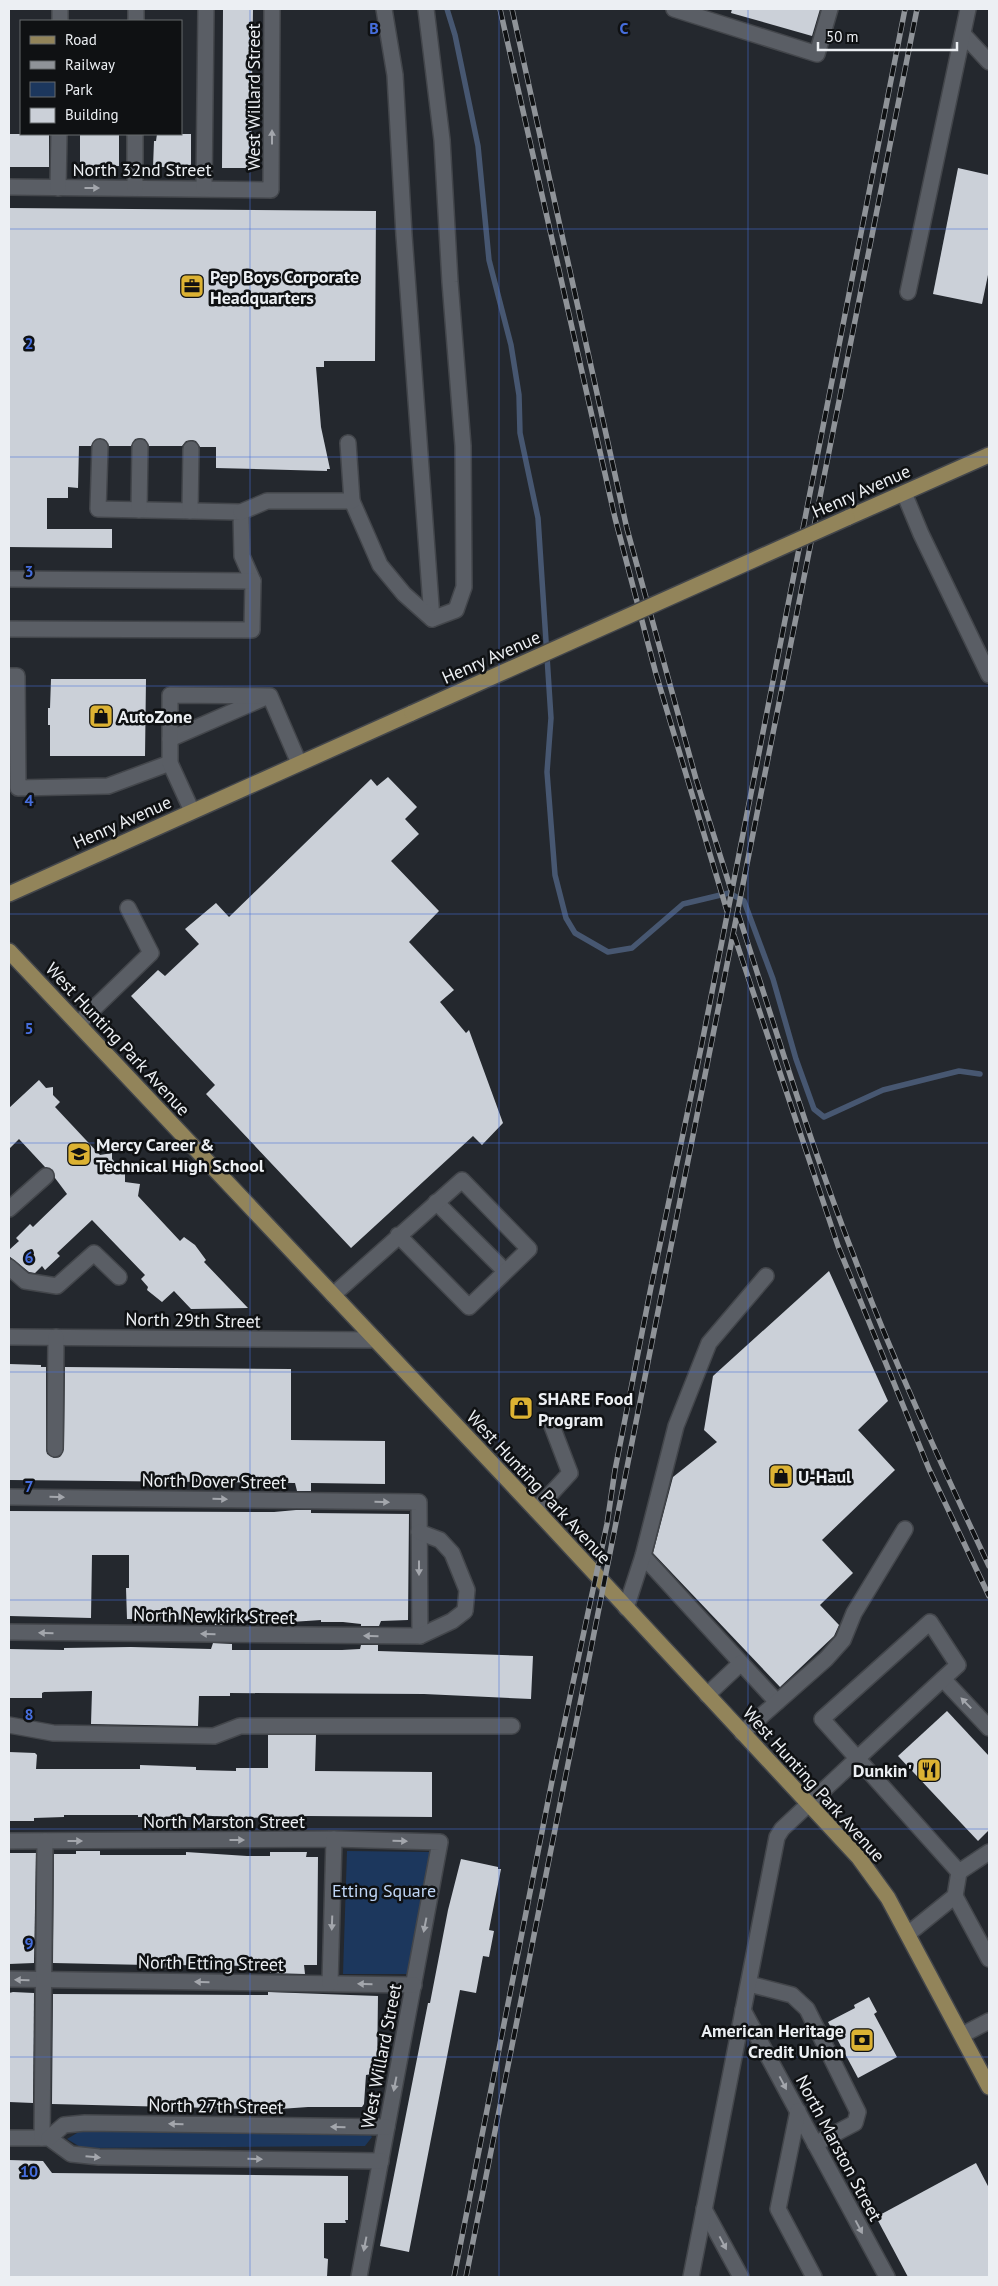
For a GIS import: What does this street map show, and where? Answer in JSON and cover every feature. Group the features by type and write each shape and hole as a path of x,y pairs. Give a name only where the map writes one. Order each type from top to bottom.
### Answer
{"main road":[{"name":"Henry Avenue","path":"9,894 989,454"},
{"name":"West Hunting Park Avenue","path":"9,951 536,1510 869,1871 888,1898 989,2087"}],"street":[{"path":"204,188 206,9"},
{"name":"West Willard Street","path":"271,185 272,9"},
{"path":"384,9 395,75 404,235 432,619"},
{"path":"426,9 442,140 450,282 463,446 464,587 456,610 432,619"},
{"path":"674,9 817,54 830,9"},
{"path":"908,292 968,9"},
{"path":"963,34 989,62"},
{"path":"58,188 59,135"},
{"path":"135,135 135,188"},
{"name":"North 32nd Street","path":"9,187 271,190 271,185"},
{"path":"348,443 352,501 380,564 404,594 432,619"},
{"path":"139,510 140,446"},
{"path":"100,447 98,510 241,512 267,501 352,501"},
{"path":"190,511 191,449"},
{"path":"904,493 921,534 989,675"},
{"path":"9,628 252,630 253,581 242,556 241,512"},
{"path":"9,579 253,581"},
{"path":"9,676 17,676 14,778 18,788 108,786 170,763"},
{"path":"192,811 170,763 170,695 270,696"},
{"path":"170,739 270,696"},
{"path":"270,696 299,763"},
{"path":"78,1024 151,954 128,908"},
{"path":"9,1210 46,1176"},
{"path":"334,1294 398,1235 462,1180 529,1249 469,1306 398,1235"},
{"path":"436,1202 505,1271"},
{"path":"9,1267 25,1281 57,1286 94,1253 119,1277"},
{"path":"626,1608 643,1556 676,1426 709,1343 766,1276"},
{"name":"North 29th Street","path":"9,1337 376,1340"},
{"path":"55,1449 56,1337"},
{"path":"536,1510 570,1473 552,1426"},
{"name":"North Dover Street","path":"9,1496 419,1502 419,1532"},
{"path":"742,1733 826,1659 843,1640 854,1613 906,1529"},
{"path":"419,1532 440,1540 452,1553 466,1590 465,1611 452,1621 420,1636 419,1532"},
{"path":"643,1556 777,1702"},
{"path":"690,2277 777,1837 782,1829 809,1804 858,1758 942,1679 958,1665 930,1622 822,1718 858,1758 959,1872"},
{"name":"North Newkirk Street","path":"9,1632 420,1636"},
{"path":"707,1695 741,1662"},
{"path":"942,1679 989,1728"},
{"path":"9,1725 53,1733 214,1736 240,1726 512,1726"},
{"path":"330,1983 334,1840"},
{"name":"North Marston Street","path":"9,1841 334,1840 440,1842"},
{"path":"45,1841 46,2138"},
{"name":"West Willard Street","path":"359,2277 440,1842"},
{"path":"908,1934 955,1896 959,1872 989,1852"},
{"path":"955,1896 984,1935 989,1959"},
{"name":"North Etting Street","path":"9,1979 414,1984"},
{"path":"748,1984 792,1995 807,2010 858,2112 855,2123 815,2144"},
{"name":"North Marston Street","path":"743,2010 886,2277"},
{"path":"962,2036 989,2021"},
{"path":"798,2111 778,2209 814,2277"},
{"name":"North 27th Street","path":"46,2138 64,2126 85,2123 387,2127"},
{"path":"9,2138 46,2138 71,2154 99,2157 381,2161"},
{"path":"704,2209 741,2277"}],"green space":[{"name":"Etting Square","path":"347,1851 430,1852 409,1974 343,1974"},
{"path":"82,2130 364,2130 372,2137 365,2146 82,2148 67,2139"}],"building":[{"path":"223,9 253,9 251,166 249,168 222,168"},
{"path":"732,9 820,9 812,36 731,13"},
{"path":"9,134 49,135 49,167 9,167"},
{"path":"191,134 191,167 153,167 154,141 156,141 157,135"},
{"path":"80,135 119,135 119,166 80,166"},
{"path":"958,168 989,175 989,270 982,304 933,294"},
{"name":"Pep Boys Corporate Headquarters","path":"9,208 376,211 375,361 324,361 324,367 316,367 321,427 330,469 327,469 327,471 216,468 216,447 200,447 196,441 192,440 186,441 182,446 149,446 145,439 140,438 135,439 131,446 109,446 104,439 96,439 91,446 79,446 78,488 68,487 68,498 47,498 47,529 112,529 112,548 9,547"},
{"path":"51,679 146,679 145,756 50,756 48,708 50,708"},
{"path":"388,777 417,807 405,819 419,834 391,861 439,911 409,942 454,990 440,1002 466,1033 469,1030 503,1123 482,1145 473,1136 351,1248 206,1094 215,1085 131,996 158,970 165,976 199,944 185,929 216,903 229,917 371,779 377,786"},
{"path":"39,1080 46,1088 53,1087 53,1095 60,1102 55,1107 100,1155 112,1153 112,1159 125,1173 125,1182 140,1184 138,1196 180,1241 184,1237 195,1245 206,1260 204,1262 248,1308 191,1309 174,1291 162,1302 147,1290 148,1287 141,1279 145,1275 92,1220 57,1253 60,1256 45,1270 42,1266 35,1273 29,1272 9,1256 9,1250 19,1241 16,1238 30,1224 33,1227 67,1194 55,1178 53,1170 45,1167 19,1139 9,1149 9,1108"},
{"name":"U-Haul","path":"829,1271 888,1401 858,1430 895,1470 822,1540 853,1573 820,1605 839,1625 834,1636 780,1687 653,1553 673,1477 717,1442 704,1430 713,1376"},
{"path":"9,1364 41,1365 41,1367 46,1367 46,1449 47,1454 54,1458 60,1457 64,1449 65,1367 291,1369 291,1440 385,1441 385,1484 311,1483 311,1491 297,1491 295,1483 9,1480"},
{"path":"311,1510 311,1513 409,1514 408,1620 381,1621 379,1626 361,1626 361,1624 343,1622 321,1622 321,1620 291,1622 273,1622 273,1620 235,1621 232,1625 212,1625 212,1620 127,1619 126,1588 129,1588 129,1555 92,1555 91,1618 9,1616 9,1511 274,1512"},
{"path":"213,1643 232,1644 232,1650 342,1650 360,1649 361,1645 378,1645 378,1651 533,1656 531,1699 424,1694 230,1693 230,1696 199,1696 198,1726 91,1724 92,1691 44,1692 42,1693 42,1698 9,1698 9,1649 64,1650 64,1648 131,1647 211,1649"},
{"path":"947,1711 989,1756 989,1830 978,1841 898,1756"},
{"path":"268,1735 316,1735 315,1771 432,1772 432,1817 308,1816 247,1818 196,1815 196,1817 186,1817 186,1820 162,1820 162,1817 138,1817 138,1815 64,1815 64,1817 34,1818 34,1821 9,1821 9,1752 35,1753 37,1755 36,1769 140,1769 140,1765 236,1771 236,1768 268,1768"},
{"path":"76,1851 100,1851 100,1855 186,1855 186,1852 247,1856 270,1856 270,1852 307,1852 306,1857 318,1857 317,1965 304,1965 305,1974 270,1973 270,1969 257,1966 172,1965 172,1967 154,1968 148,1965 53,1963 54,1854 76,1854"},
{"path":"9,1853 36,1853 34,1963 9,1964"},
{"path":"461,1859 501,1869 489,1930 494,1931 489,1957 483,1956 476,1993 460,1990 409,2252 380,2246 428,2003 430,2003 448,1910"},
{"path":"268,1992 378,1996 377,2073 366,2075 364,2104 362,2107 280,2109 280,2107 253,2106 253,2109 52,2104 53,1994 268,1995"},
{"path":"9,1993 34,1993 33,2103 9,2102"},
{"name":"American Heritage Credit Union","path":"869,1997 877,2012 874,2014 897,2057 858,2078 828,2022 855,2008 854,2005"},
{"path":"9,2160 43,2161 52,2173 348,2176 348,2220 345,2220 346,2223 324,2223 324,2258 328,2259 327,2277 9,2277"},
{"path":"976,2163 989,2188 989,2277 908,2277 876,2217"}],"waterway":[{"path":"447,9 455,35 478,146 489,260 511,345 519,395 520,433 538,518 551,718 547,772 555,875 566,918 575,933 608,952 632,948 683,904 729,893 744,901 773,979 796,1059 814,1109 824,1117 883,1090 959,1071 980,1074"}],"railway":[{"path":"500,9 615,518 656,674 727,911"},
{"path":"512,9 627,529 696,779 731,890"},
{"path":"454,2277 552,1781 607,1524 615,1470 701,1048 905,9"},
{"path":"466,2277 917,9"},
{"path":"738,913 807,1127 868,1294 935,1450 989,1566"},
{"path":"734,935 838,1246 929,1469 989,1596"}],"place":[{"name":"Pep Boys Corporate Headquarters","path":"192,286"},
{"name":"AutoZone","path":"101,716"},
{"name":"Mercy Career & Technical High School","path":"79,1154"},
{"name":"SHARE Food Program","path":"521,1408"},
{"name":"U-Haul","path":"781,1476"},
{"name":"Dunkin'","path":"929,1770"},
{"name":"American Heritage Credit Union","path":"862,2040"}]}
